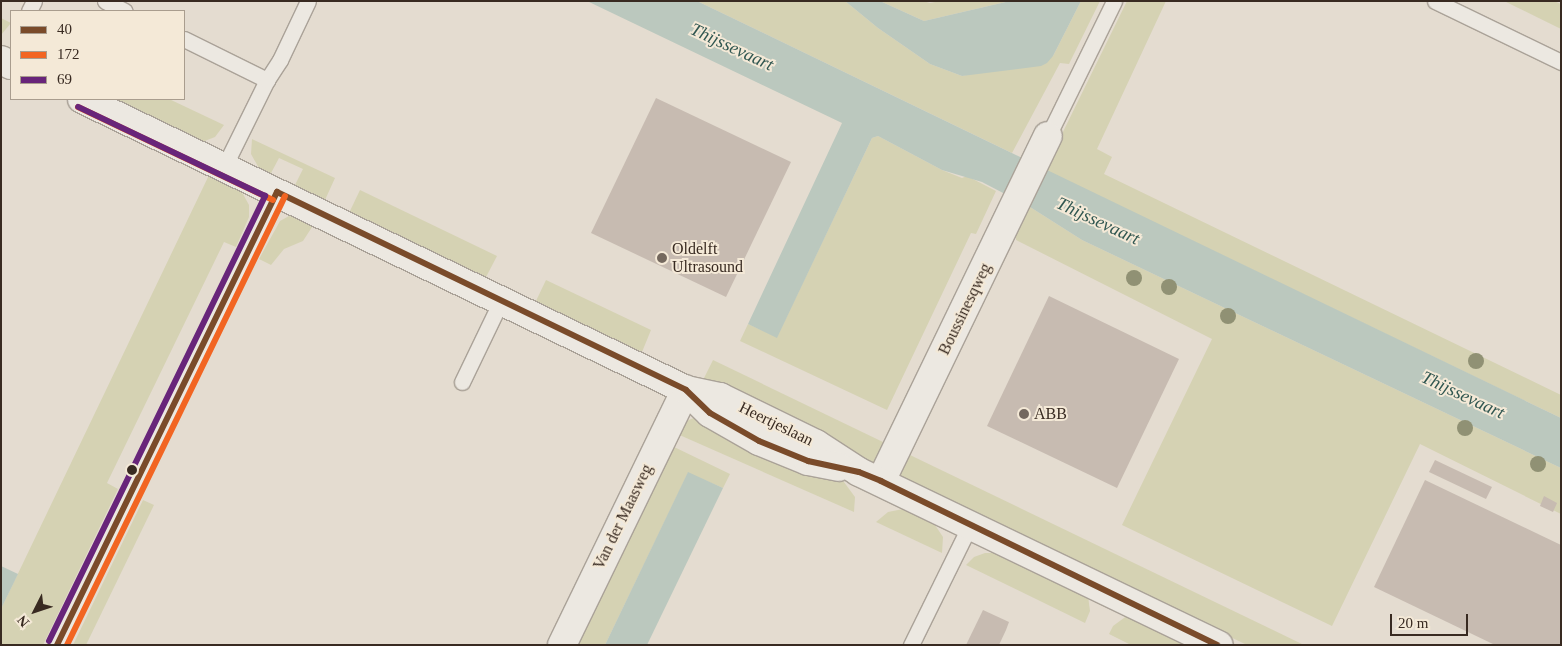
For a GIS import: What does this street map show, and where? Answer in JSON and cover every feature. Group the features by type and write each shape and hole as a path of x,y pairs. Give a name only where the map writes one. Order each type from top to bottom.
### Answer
{"street":[{"name":"Heertjeslaan","path":"84,100 502,299 686,390 720,397 816,444 870,477 1218,645"},
{"name":"Boussinesqweg","path":"870,477 1004,228 1048,136"},
{"name":"Van der Maasweg","path":"562,645 686,390"}],"lane":[{"path":"105,1 123,10"},
{"path":"224,167 267,80 280,60 308,1"},
{"path":"1048,136 1114,1"},
{"path":"1435,1 1561,62"},
{"path":"185,40 267,80"},
{"path":"57,645 277,192"},
{"path":"462,382 502,299"},
{"path":"911,645 970,525"}],"shaded area":[{"path":"697,1 845,1 878,28 930,64 962,76 1053,56 1081,1 1100,1 1069,64 1060,63 1012,153"},
{"path":"880,1 923,1 930,3 940,1 1010,1 924,21"},
{"path":"1127,1 1166,1 1097,149 1112,157 1104,174 1561,395 1561,418 1047,171 1060,138"},
{"path":"1504,1 1554,1 1561,4 1561,29"},
{"path":"1,18 10,24 1,35"},
{"path":"113,100 171,100 224,125 215,137 202,142"},
{"path":"878,136 942,170 962,178 967,176 996,191 976,234 971,233 887,410 740,341 748,324 777,337 872,138"},
{"path":"252,139 335,178 325,200 295,185 303,169 279,158 270,175 260,170 251,154"},
{"path":"210,173 232,185 243,194 249,205 249,217 236,247 224,242 107,483 118,489 43,645 1,645 1,609"},
{"path":"360,190 497,256 485,279 349,213"},
{"path":"1030,207 1082,240 1561,468 1561,514 1420,444 1332,626 1122,525 1212,339 1016,240 1016,233"},
{"path":"289,216 295,216 314,224 303,241 284,249 271,265 259,259 280,221"},
{"path":"546,280 651,330 642,352 535,303"},
{"path":"713,360 1304,645 1247,645 702,382"},
{"path":"696,417 841,478 855,497 854,512 675,433 684,422"},
{"path":"670,445 730,474 723,488 688,473 605,645 574,645"},
{"path":"143,500 154,505 86,645 73,645"},
{"path":"903,509 933,522 943,537 942,553 876,522 888,512"},
{"path":"985,553 995,553 1088,596 1090,611 1085,623 966,565 974,557"},
{"path":"1128,615 1190,645 1131,645 1109,634 1113,626"}],"water":[{"name":"Thijssevaart","path":"587,1 697,1 1561,418 1561,468 1082,240 1030,207 982,182 942,170 878,136 872,138 777,338 748,324 842,123"},
{"path":"845,1 880,1 924,21 1010,1 1081,1 1053,56 1047,63 1041,66 962,76 930,64 878,28"},
{"path":"688,472 723,488 647,645 605,645"},
{"path":"1,566 18,574 1,609"}],"building":[{"path":"656,98 791,162 726,297 591,233"},
{"path":"1049,296 1179,359 1117,488 987,426"},
{"path":"1435,460 1492,487 1486,499 1429,472"},
{"path":"1425,480 1561,545 1561,645 1495,645 1374,587"},
{"path":"1544,496 1557,503 1553,512 1540,506"},
{"path":"983,610 1009,622 999,645 966,645"}],"transit line":[{"name":"172","path":"78,107 273,200"},
{"name":"69","path":"49,641 265,196 78,107"},
{"name":"40","path":"277,192 686,390 710,413 759,441 808,461 859,472 881,481 1217,645"},
{"name":"40","path":"57,645 277,192"},
{"name":"172","path":"67,645 285,196"}],"place":[{"name":"Oldelft Ultrasound","path":"662,258"},
{"name":"ABB","path":"1024,414"}]}
